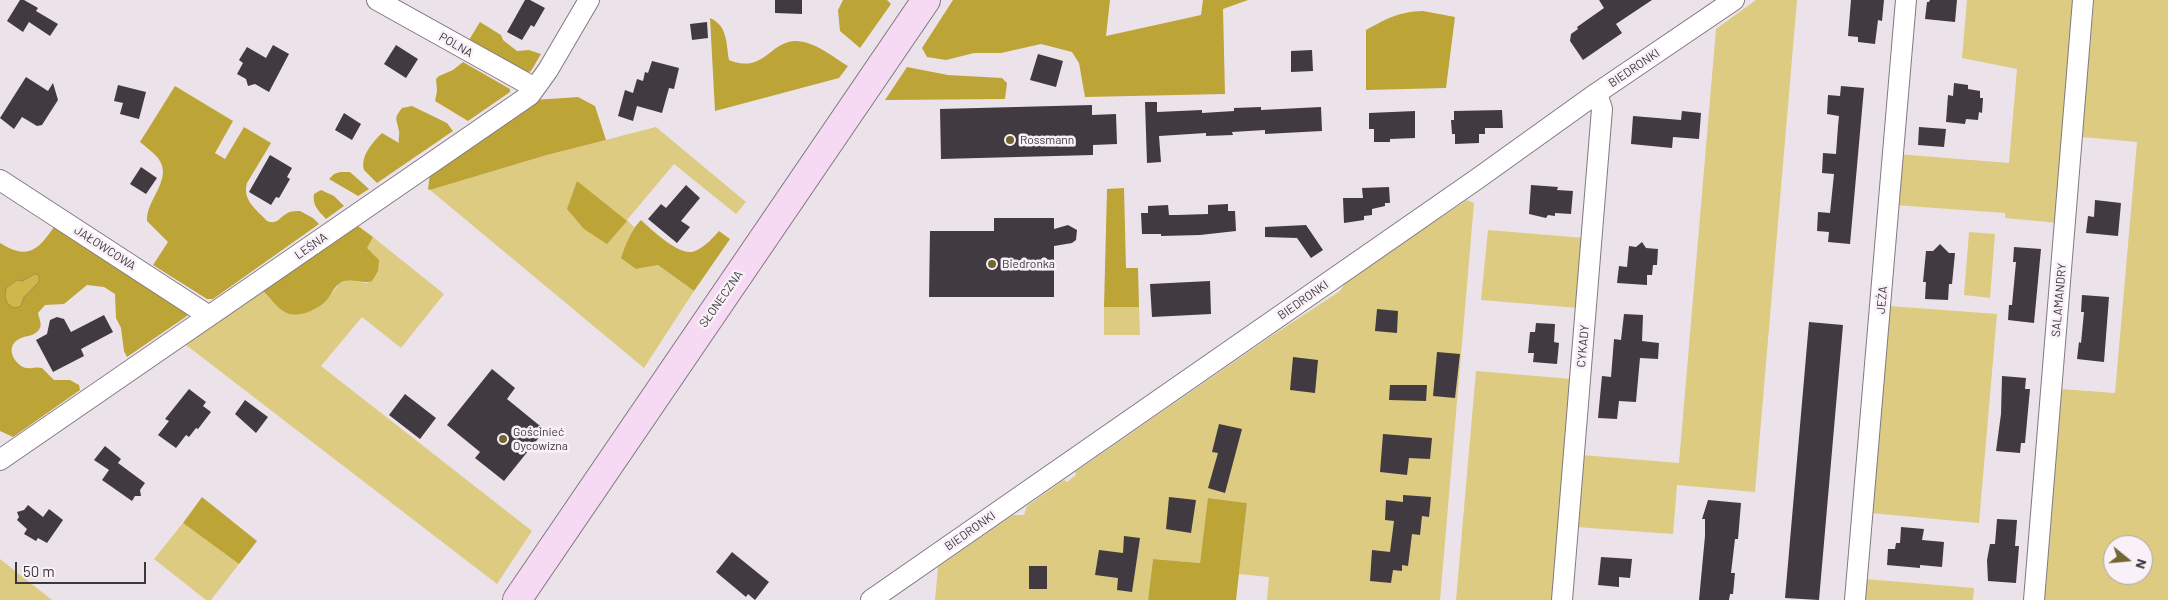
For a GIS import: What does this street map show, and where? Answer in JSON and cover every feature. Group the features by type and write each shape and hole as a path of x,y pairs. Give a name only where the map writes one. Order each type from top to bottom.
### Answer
{"main road":[{"name":"SŁONECZNA","path":"517,600 926,0"}],"street":[{"name":"POLNA","path":"377,0 535,88"},
{"name":"LEŚNA","path":"0,460 530,95 589,0"},
{"name":"BIEDRONKI","path":"872,600 1477,179 1597,93 1734,0"},
{"name":"JEŻA","path":"1855,600 1906,0"},
{"name":"SALAMANDRY","path":"2034,600 2083,0"},
{"name":"CYKADY","path":"1562,600 1602,109 1597,93"},
{"name":"JAŁOWCOWA","path":"0,180 209,316"}],"shaded area":[{"path":"843,0 887,0 891,4 860,48 840,31 838,10"},
{"path":"953,0 1110,0 1106,36 1201,15 1203,0 1248,0 1223,9 1225,94 1085,97 1079,63 1072,52 1041,44 1001,53 974,53 946,60 927,57 922,48"},
{"path":"1756,0 1797,0 1755,492 1677,485 1673,534 1576,527 1582,455 1679,463 1716,29"},
{"path":"1967,0 2077,0 2058,223 2005,218 2005,213 1894,205 1897,154 2009,163 2017,69 1962,58"},
{"path":"2094,0 2168,0 2168,600 2043,600 2061,389 2115,393 2137,142 2082,137"},
{"path":"1423,11 1455,17 1446,88 1366,90 1366,30 1393,16"},
{"path":"710,18 716,21 723,30 729,60 741,63 758,61 785,43 801,41 815,46 848,66 839,78 715,111"},
{"path":"480,22 501,35 503,40 517,51 529,50 541,54 531,71 526,73 469,40"},
{"path":"463,62 510,89 510,92 468,121 435,101 437,91 436,79"},
{"path":"907,67 948,75 1002,78 1007,83 1005,99 885,100"},
{"path":"175,86 233,121 215,153 225,159 244,127 271,143 247,183 246,189 246,194 251,204 267,221 276,222 289,212 300,211 313,218 319,224 213,299 207,299 153,265 168,242 147,221 148,213 163,174 158,158 140,142"},
{"path":"578,97 595,106 606,140 428,189 430,174 534,100"},
{"path":"412,106 447,123 453,131 377,183 364,170 363,165 366,155 371,145 382,133 399,143 397,117 402,108"},
{"path":"656,127 746,202 736,214 674,164 627,220 634,227 627,241 636,269 658,265 694,291 644,368 430,190 547,155"},
{"path":"350,172 369,189 358,196 329,179 334,174"},
{"path":"577,181 627,221 607,244 584,229 567,209"},
{"path":"1124,188 1126,268 1138,268 1139,307 1104,307 1107,189"},
{"path":"321,190 334,196 344,206 326,219 314,202 314,194"},
{"path":"1467,200 1474,203 1440,600 1267,600 1269,577 1239,574 1247,503 1209,498 1200,563 1153,559 1148,600 935,600 938,567 1013,515 1024,515 1027,506 1064,480 1067,482 1076,475 1075,472 1340,291 1345,283"},
{"path":"641,220 671,245 685,251 691,252 699,249 719,231 730,239 694,291 658,265 636,269 621,258 631,233"},
{"path":"358,226 373,237 367,248 379,260 378,271 372,281 343,282 333,290 327,300 321,305 312,311 295,315 282,310 263,291"},
{"path":"54,227 187,312 187,316 127,357 124,351 121,328 116,318 115,294 104,287 87,285 64,304 45,305 38,313 41,323 40,328 36,333 15,342 12,349 13,357 23,367 42,368 54,380 70,380 79,385 80,390 13,437 0,431 0,243 25,252 37,247"},
{"path":"1488,230 1584,238 1578,308 1481,300"},
{"path":"1969,232 1995,234 1990,298 1964,295"},
{"path":"373,237 444,294 401,348 362,317 321,366 532,531 497,584 186,345 263,291 285,312 332,293 340,283 349,280 367,283 374,255 366,248"},
{"path":"35,274 39,275 39,282 24,297 21,306 15,308 9,305 5,297 6,288 17,280 22,281"},
{"path":"1889,306 1997,314 1979,523 1870,513"},
{"path":"1104,307 1139,307 1140,335 1104,335"},
{"path":"1476,371 1572,379 1553,600 1456,600"},
{"path":"202,497 257,541 239,564 183,523"},
{"path":"1208,498 1247,503 1236,600 1148,600 1153,559 1200,563"},
{"path":"183,523 239,564 211,600 206,600 154,559"},
{"path":"0,559 52,600 0,600"},
{"path":"1865,579 1974,588 1973,600 1859,600"}],"building":[{"path":"20,0 24,0 38,8 36,11 58,24 50,36 29,22 23,32 7,21"},
{"path":"525,0 530,0 545,8 534,27 531,25 522,40 507,32"},
{"path":"775,0 802,0 802,14 775,13"},
{"path":"1599,0 1652,0 1616,24 1622,33 1583,60 1570,41 1571,34 1578,29 1577,27 1604,8"},
{"path":"1851,0 1884,0 1882,21 1878,20 1875,44 1858,42 1858,37 1848,36"},
{"path":"1930,0 1957,0 1955,22 1925,19 1927,2"},
{"path":"707,22 708,38 692,40 690,24"},
{"path":"273,45 289,54 269,92 255,84 248,86 246,79 237,74 243,63 239,60 247,47 266,58"},
{"path":"396,45 418,59 406,78 384,64"},
{"path":"1312,50 1313,71 1291,72 1291,51"},
{"path":"1038,54 1063,61 1056,87 1030,80"},
{"path":"652,61 679,68 674,89 669,88 662,113 637,106 633,121 618,116 625,90 633,93 637,79 643,81 645,72 648,73"},
{"path":"26,77 48,91 53,83 58,100 42,125 37,126 22,117 14,129 0,118"},
{"path":"1954,83 1968,85 1968,89 1980,91 1980,98 1983,98 1982,113 1979,112 1978,120 1966,119 1965,124 1946,122 1948,95 1953,96"},
{"path":"118,85 146,92 139,119 120,114 123,103 114,101"},
{"path":"1841,86 1864,88 1850,244 1828,242 1829,232 1817,231 1818,212 1830,213 1834,174 1822,173 1823,153 1836,154 1839,116 1827,114 1828,95 1840,96"},
{"path":"1145,102 1157,102 1157,112 1202,110 1202,113 1234,111 1234,108 1261,107 1261,110 1321,107 1322,131 1265,134 1265,130 1232,132 1233,135 1206,136 1206,133 1159,136 1161,162 1147,163"},
{"path":"1092,105 1092,115 1116,114 1117,144 1093,145 1093,155 941,159 940,109"},
{"path":"1502,110 1503,128 1485,128 1485,134 1479,134 1479,143 1455,144 1455,134 1452,134 1451,120 1454,120 1454,111"},
{"path":"1415,111 1415,138 1390,139 1390,142 1374,142 1374,129 1369,129 1369,113"},
{"path":"1682,111 1701,113 1699,139 1673,137 1672,148 1631,144 1633,116 1681,120"},
{"path":"344,113 361,124 352,140 335,130"},
{"path":"1919,127 1946,129 1944,147 1918,145"},
{"path":"270,155 292,168 287,177 290,179 279,198 276,197 271,205 249,192"},
{"path":"141,167 157,178 146,194 130,184"},
{"path":"686,185 700,198 681,221 690,227 677,243 648,219 661,204 666,208"},
{"path":"1531,185 1558,187 1557,190 1573,191 1571,214 1555,213 1555,216 1548,215 1546,218 1529,214"},
{"path":"1389,187 1390,203 1385,203 1385,206 1372,209 1372,215 1364,216 1364,220 1344,223 1343,198 1363,198 1362,188"},
{"path":"2095,200 2121,203 2118,236 2086,233 2088,216 2094,217"},
{"path":"1228,204 1228,211 1235,211 1236,231 1200,235 1161,236 1161,234 1142,234 1141,213 1148,213 1148,206 1168,205 1169,215 1177,215 1208,214 1208,205"},
{"name":"Biedronka","path":"994,218 1054,218 1054,229 1068,225 1077,230 1076,240 1072,243 1054,246 1054,297 929,297 930,231 994,231"},
{"path":"1306,225 1323,250 1311,258 1297,238 1265,237 1265,227"},
{"path":"1642,242 1646,248 1658,249 1657,265 1653,265 1652,275 1647,275 1647,285 1617,283 1619,266 1627,267 1629,246 1636,247"},
{"path":"1940,244 1949,253 1955,253 1952,284 1949,284 1948,300 1925,299 1926,282 1923,282 1926,251 1933,251"},
{"path":"2014,247 2041,249 2034,323 2008,320 2009,305 2012,305 2016,262 2013,262"},
{"path":"1210,281 1211,314 1152,317 1150,284"},
{"path":"2082,295 2109,297 2104,362 2077,359 2079,342 2081,343 2084,312 2081,312"},
{"path":"1377,309 1398,311 1397,333 1375,331"},
{"path":"1624,314 1643,315 1642,341 1659,343 1658,359 1640,358 1636,402 1619,401 1617,419 1598,418 1602,376 1611,377 1614,339 1621,340"},
{"path":"104,315 113,332 81,349 84,356 53,372 36,340 47,334 50,320 57,317 64,319 71,332"},
{"path":"1809,322 1843,325 1819,600 1785,598"},
{"path":"1536,323 1555,324 1554,342 1559,343 1557,364 1533,362 1534,353 1528,353 1530,332 1535,332"},
{"path":"1437,352 1460,354 1455,398 1433,396"},
{"path":"1293,357 1318,360 1315,393 1290,390"},
{"path":"492,369 515,388 507,399 545,430 504,481 475,458 480,452 447,425"},
{"path":"2002,376 2026,378 2025,389 2030,389 2025,443 2021,443 2020,453 1996,451 2001,414"},
{"path":"1390,385 1427,385 1426,401 1389,400"},
{"path":"189,389 206,402 203,406 211,412 198,429 196,428 189,437 186,435 176,448 158,435 169,421 165,419"},
{"path":"405,394 436,418 420,439 389,415"},
{"path":"245,400 268,417 256,433 235,414"},
{"path":"1219,424 1242,429 1225,493 1208,488 1218,453 1212,452"},
{"path":"1383,434 1432,438 1430,459 1409,458 1407,475 1380,472"},
{"path":"105,446 121,459 118,463 145,483 140,490 141,496 135,496 132,501 102,480 109,470 94,460"},
{"path":"1403,495 1431,497 1429,517 1422,516 1420,535 1412,534 1408,566 1402,565 1402,571 1393,570 1391,583 1370,581 1372,550 1390,552 1394,521 1385,520 1386,500 1403,502"},
{"path":"1169,497 1196,500 1191,533 1166,529"},
{"path":"1708,500 1741,503 1738,539 1735,539 1731,573 1735,573 1733,594 1730,594 1729,600 1699,600 1705,536 1705,519 1702,519"},
{"path":"28,505 43,517 49,509 63,520 47,543 38,538 36,541 24,534 27,529 17,520 19,517 17,512 24,510"},
{"path":"1997,519 2017,520 2015,546 2019,546 2016,583 1988,581 1987,560 1990,544 1995,544"},
{"path":"1901,527 1924,529 1922,540 1944,542 1942,567 1920,565 1920,568 1887,565 1888,549 1895,549 1896,543 1900,543"},
{"path":"1124,536 1140,538 1132,592 1117,590 1118,578 1095,575 1099,550 1123,553"},
{"path":"732,552 769,582 755,600 748,594 746,597 716,572"},
{"path":"1601,557 1632,559 1630,578 1619,577 1619,587 1598,585"},
{"path":"1029,566 1047,566 1047,589 1029,589"}],"place":[{"name":"Rossmann","path":"1010,140"},
{"name":"Biedronka","path":"992,264"},
{"name":"Gościnieć Oycowizna","path":"503,439"}]}
